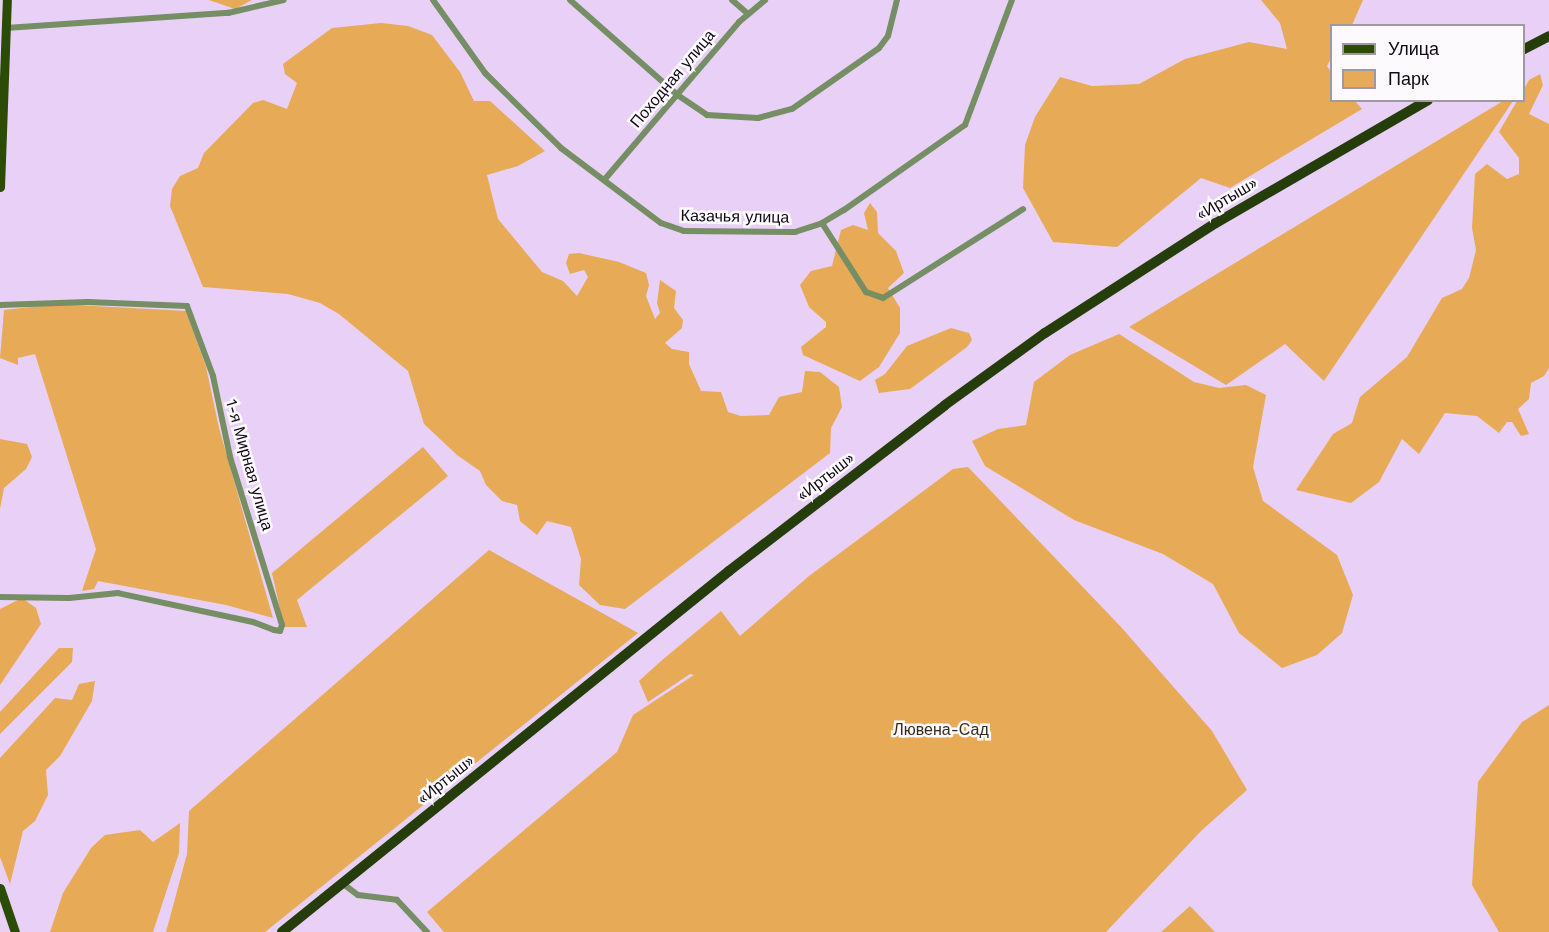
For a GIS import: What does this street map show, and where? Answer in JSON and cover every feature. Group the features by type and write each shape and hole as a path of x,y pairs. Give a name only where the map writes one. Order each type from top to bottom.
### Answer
{"highway":[{"path":"1525,49 1549,36"},
{"name":"«Иртыш»","path":"282,932 729,571 1018,353 1216,223 1425,102"}],"main road":[{"path":"0,187 2,51 7,0"},
{"path":"0,888 15,932"}],"street":[{"path":"6,28 228,13 284,0"},
{"name":"Казачья улица","path":"433,0 485,73 561,148 672,229 795,232 822,223 965,125 1012,0"},
{"path":"570,0 679,96 706,115 775,116 879,48 888,36 897,0"},
{"path":"732,0 748,14"},
{"name":"Походная улица","path":"605,179 748,14 765,0"},
{"path":"822,223 866,292 883,298 1023,209"},
{"name":"1-я Мирная улица","path":"0,305 88,302 187,306 213,376 238,485 281,620 280,631 253,621 118,593 69,598 0,597"},
{"path":"342,883 358,895 398,900 427,932"}],"green space":[{"path":"209,0 252,0 235,9"},
{"path":"1261,0 1363,0 1352,24 1330,24 1330,60 1327,66 1330,70 1330,102 1356,102 1362,109 1230,188 1201,178 1117,247 1053,242 1023,188 1025,145 1035,117 1060,77 1092,86 1139,84 1185,59 1249,42 1287,49 1280,23"},
{"path":"381,23 408,26 432,35 460,72 474,101 490,101 545,151 518,166 487,175 498,219 542,272 563,281 577,296 588,277 584,270 570,274 566,263 569,254 579,253 619,262 646,273 649,285 646,296 655,319 660,313 657,303 660,280 676,291 674,308 683,320 682,328 665,343 672,349 689,352 689,364 701,391 721,392 728,412 741,416 769,415 779,397 802,392 805,371 820,372 839,387 842,407 831,428 830,453 625,609 600,605 579,585 581,559 571,527 547,521 537,535 520,521 517,505 502,501 486,485 480,471 457,455 424,424 408,371 339,314 320,303 288,294 203,287 170,206 172,189 180,176 198,168 204,153 253,103 263,100 287,109 297,83 285,74 283,64 332,28"},
{"path":"1540,74 1543,85 1529,114 1549,124 1549,368 1544,376 1531,383 1529,399 1518,409 1529,434 1521,436 1512,422 1507,422 1499,433 1477,416 1445,413 1419,454 1402,439 1379,482 1351,503 1296,490 1333,434 1352,423 1360,397 1407,357 1442,298 1462,289 1469,278 1476,250 1472,228 1475,174 1487,164 1507,179 1519,174 1519,158 1499,132 1516,102 1525,102 1525,87 1529,80"},
{"path":"1501,102 1512,102 1324,381 1285,344 1226,385 1129,327"},
{"path":"870,203 877,212 878,233 896,251 904,273 888,288 900,308 900,333 879,367 860,381 803,355 801,347 826,327 826,322 809,307 800,285 811,271 832,266 841,230 853,225 868,230 864,213"},
{"path":"57,304 186,311 206,367 219,428 273,618 226,605 98,581 94,589 82,591 96,549 35,354 18,358 18,365 0,358 4,310"},
{"path":"951,328 969,333 972,340 967,347 910,389 879,393 875,380 885,374 907,346"},
{"path":"1119,334 1194,382 1219,388 1246,385 1266,395 1253,467 1263,501 1337,555 1353,595 1342,633 1317,655 1282,668 1239,633 1213,584 1163,554 1074,520 985,466 972,441 998,429 1026,425 1034,382 1070,355"},
{"path":"0,439 27,444 32,457 26,469 4,488 0,509"},
{"path":"423,447 448,476 297,600 307,627 284,627 272,573"},
{"name":"Лювена-Сад","path":"968,467 1121,627 1212,731 1247,790 1201,831 1106,932 444,932 427,912 617,752 633,715 694,675 690,674 648,702 639,681 661,661 721,611 740,636 809,576 953,469"},
{"path":"489,550 638,633 265,932 166,932 187,854 189,811"},
{"path":"22,598 36,608 41,624 0,685 0,609"},
{"path":"59,648 73,648 72,662 0,734 0,712"},
{"path":"95,681 92,701 60,756 46,770 48,795 35,821 23,831 10,884 0,857 0,758 55,698 72,700 79,684"},
{"path":"1549,705 1549,932 1499,932 1472,885 1478,782 1522,722"},
{"path":"180,823 179,853 153,932 50,932 63,893 91,848 105,835 140,830 153,842"},
{"path":"1190,906 1215,932 1161,932"}]}
